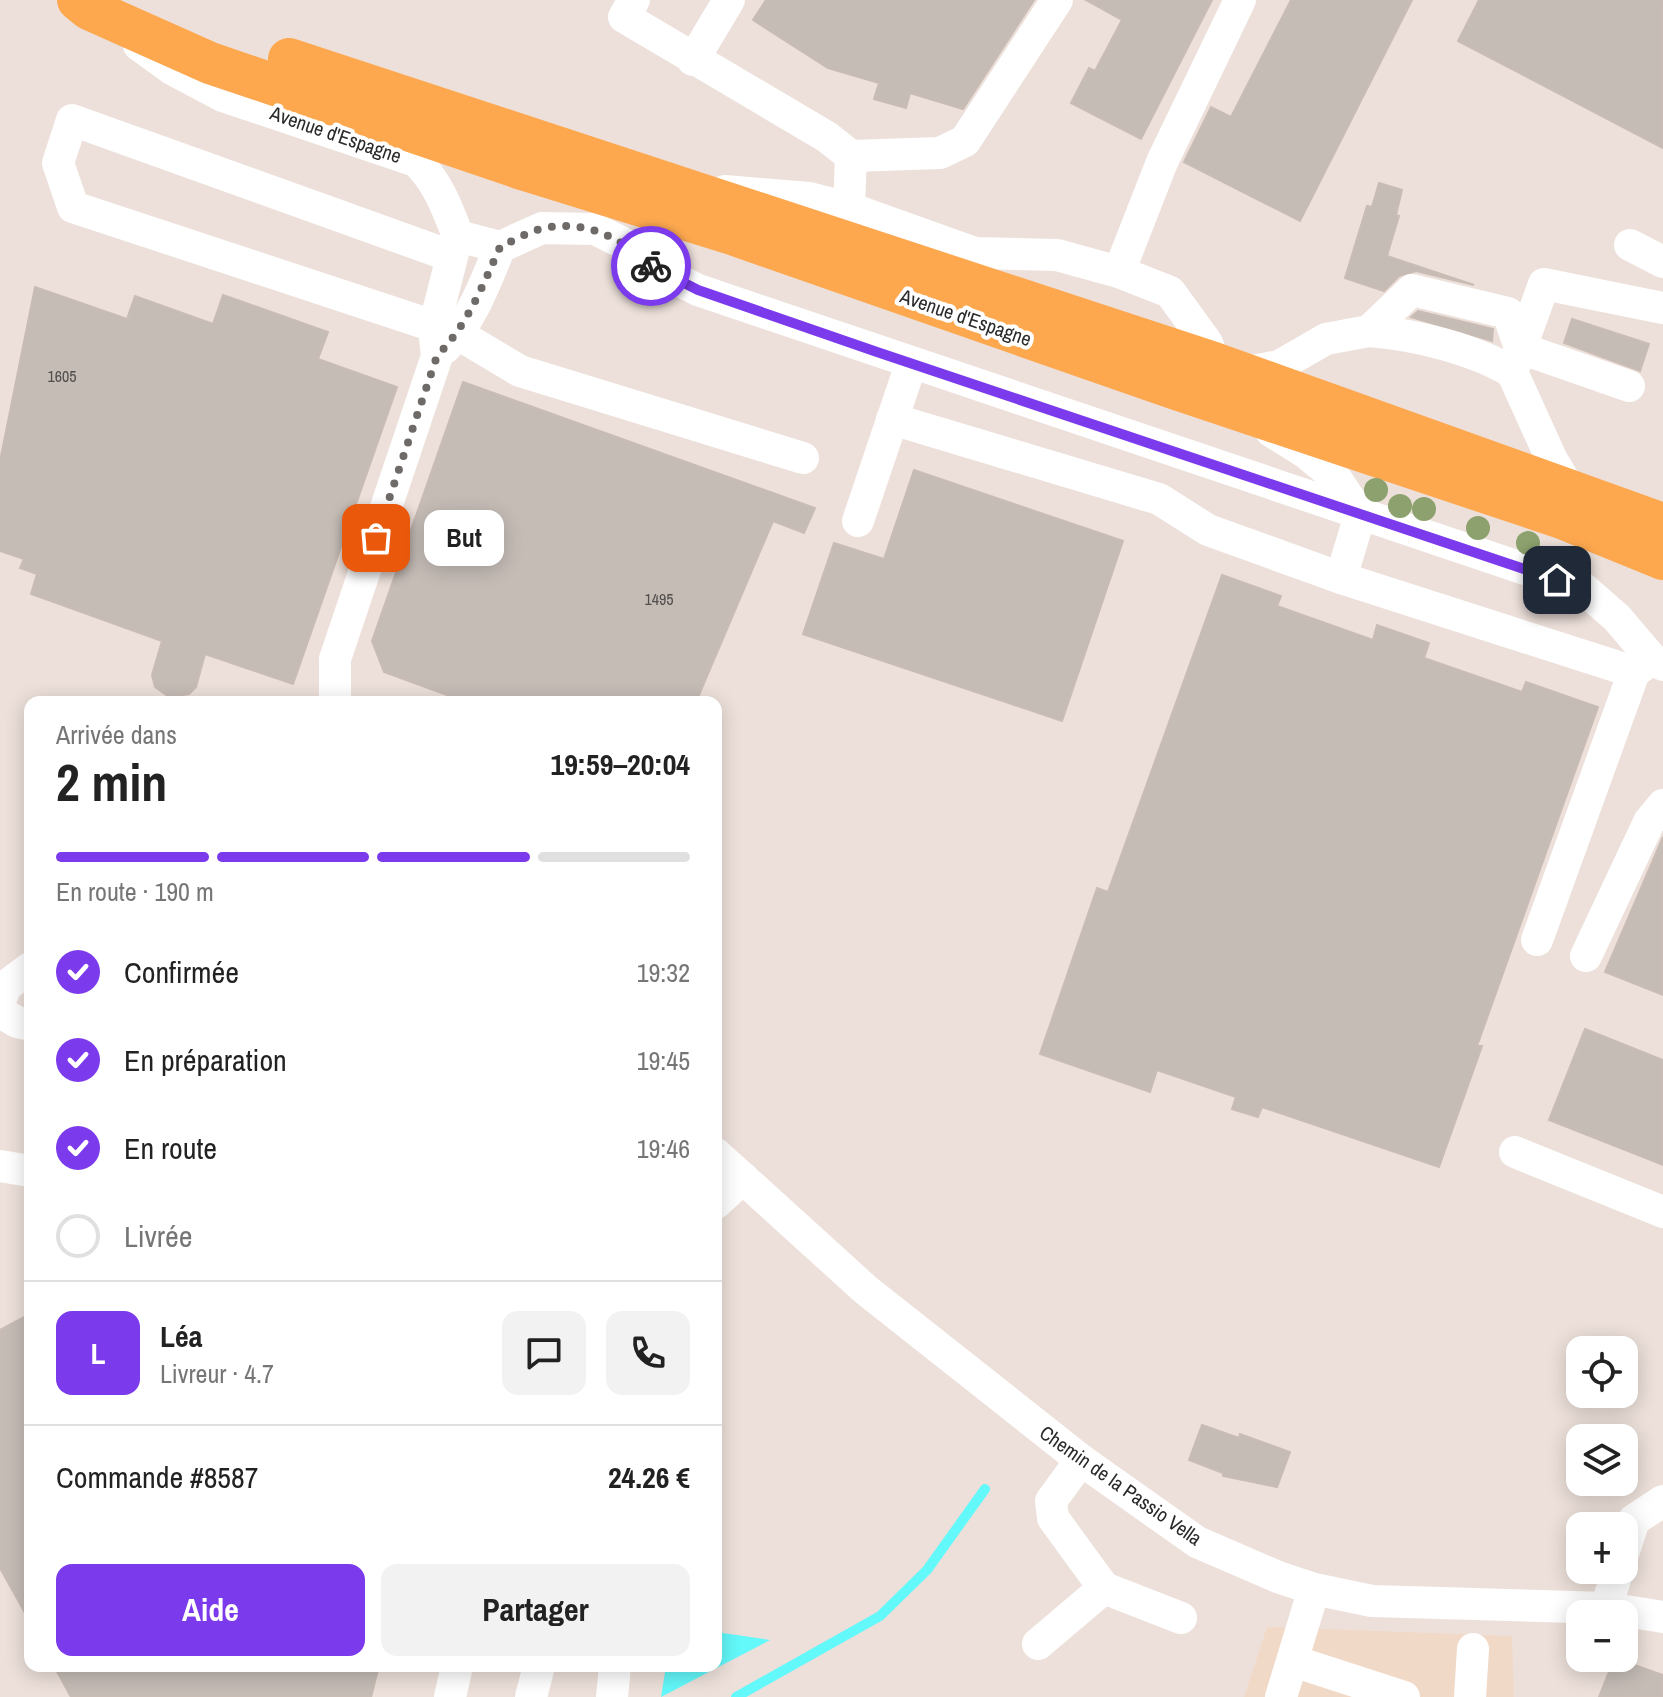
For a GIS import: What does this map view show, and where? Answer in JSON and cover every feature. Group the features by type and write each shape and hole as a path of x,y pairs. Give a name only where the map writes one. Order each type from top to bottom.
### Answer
{"main road":[{"name":"Avenue d'Espagne","path":"87,3 306,65 612,168 693,190 909,265 1228,368 1663,524"},
{"name":"Avenue d'Espagne","path":"87,3 210,63 525,170 732,234 1173,388 1562,518 1663,559"}],"street":[{"path":"634,0 624,17 827,137 851,156 940,153 965,141 1057,0"},
{"path":"693,60 729,0"},
{"path":"1119,272 1162,162 1240,0"},
{"name":"Avenue d'Espagne","path":"87,3 172,69 223,96 416,161 430,174 441,194 454,246"},
{"path":"803,458 520,371 443,339 73,207 58,163 72,120 454,246 500,247 542,228 595,229 629,246 651,266 698,290 1584,589 1617,618 1650,665"},
{"path":"849,208 851,156"},
{"name":"Avenue d'Espagne","path":"693,190 809,198 849,208 975,253 1057,255 1119,272 1170,292 1228,368"},
{"path":"1630,245 1663,262"},
{"path":"335,696 335,659 443,339 454,246"},
{"path":"443,339 474,307 500,247"},
{"path":"1516,360 1544,284 1663,308"},
{"path":"1369,331 1412,290 1508,313 1516,360 1552,460 1571,492"},
{"path":"1228,368 1279,366 1326,339 1369,331 1398,333 1494,361 1516,360 1629,386"},
{"path":"858,521 911,364"},
{"path":"1173,388 1263,427 1306,453 1335,477 1360,515"},
{"path":"892,419 1159,499 1208,530 1341,578 1650,665"},
{"path":"1100,480 1121,435"},
{"path":"1341,578 1360,515"},
{"path":"1537,940 1650,665"},
{"path":"1586,956 1649,822 1662,803"},
{"path":"0,1001 6,986 24,972"},
{"path":"0,1012 24,1024"},
{"path":"1515,1152 1663,1212"},
{"name":"Chemin de la Passio Vella","path":"722,1159 866,1290 1081,1460 1197,1542 1314,1589 1372,1601 1566,1607"},
{"path":"0,1166 24,1170"},
{"path":"722,1197 743,1178"},
{"path":"1081,1460 1051,1501 1053,1518 1104,1588 1181,1618"},
{"path":"1638,1517 1663,1501"},
{"path":"1038,1644 1104,1588"},
{"path":"1281,1697 1314,1589"},
{"name":"Chemin de la Passio Vella","path":"1638,1613 1663,1617"},
{"path":"1470,1697 1473,1649"},
{"path":"1293,1661 1404,1697"},
{"path":"450,1697 456,1672"},
{"path":"531,1697 537,1672"},
{"path":"612,1697 614,1672"}],"shaded area":[{"path":"1267,1627 1512,1636 1514,1697 1244,1697"}],"water":[{"path":"722,1633 770,1640 722,1665"},
{"path":"665,1672 709,1672 661,1697"}],"building":[{"path":"766,0 1034,0 963,109 910,93 906,108 874,99 879,83 828,68 753,20"},
{"path":"1086,0 1212,0 1141,139 1071,103 1089,68 1095,71 1122,20"},
{"path":"1291,0 1412,0 1300,221 1184,162 1211,107 1231,117"},
{"path":"1479,0 1663,0 1663,148 1458,41"},
{"path":"1379,183 1402,190 1396,215 1399,216 1387,256 1474,285 1416,271 1399,276 1384,291 1345,278 1367,206 1372,207"},
{"path":"35,287 127,319 135,296 213,324 223,295 328,332 318,359 397,387 293,684 205,654 196,687 189,694 168,696 155,687 152,675 162,641 31,594 37,574 20,568 24,559 0,551 0,461"},
{"path":"1418,311 1493,329 1492,341 1411,317"},
{"path":"1572,319 1649,344 1640,371 1564,343"},
{"path":"463,382 815,508 804,533 773,521 699,696 450,696 384,672 372,641"},
{"path":"914,470 1123,541 1062,721 803,634 834,543 884,559"},
{"path":"1222,575 1281,596 1277,606 1373,640 1377,625 1429,643 1424,658 1522,692 1526,682 1598,707 1477,1046 1482,1046 1439,1167 1262,1107 1258,1117 1232,1109 1236,1097 1157,1070 1150,1092 1040,1054 1097,888 1108,892"},
{"path":"1663,837 1663,995 1605,972"},
{"path":"1585,1029 1663,1060 1663,1165 1549,1120"},
{"path":"24,1317 24,1611 0,1568 0,1330"},
{"path":"1202,1425 1239,1438 1240,1434 1290,1452 1277,1487 1223,1476 1223,1473 1189,1460"},
{"path":"1638,1666 1663,1675 1663,1697 1599,1697 1609,1672 1638,1672"},
{"path":"57,1672 377,1672 371,1697 71,1697"}],"waterway":[{"path":"736,1697 880,1616 927,1570 985,1489"}],"way so far":[{"path":"376,538 437,356 458,334 474,307 500,247 542,228 595,229 629,246 651,266"}],"place":[{"name":"But","path":"376,538"}],"route":[{"path":"651,266 698,290 1557,580"}]}
